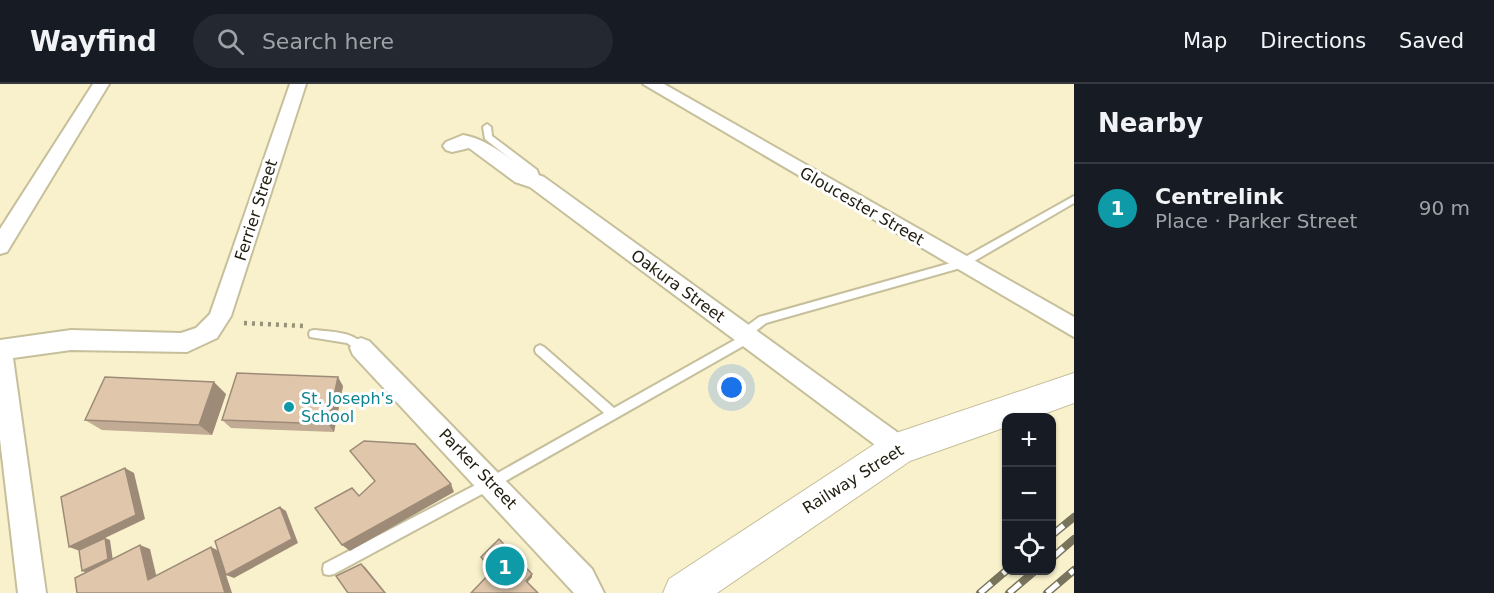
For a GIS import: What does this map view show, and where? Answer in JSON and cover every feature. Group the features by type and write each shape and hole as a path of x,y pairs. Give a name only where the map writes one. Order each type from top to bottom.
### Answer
{"street":[{"path":"0,246 101,84"},
{"name":"Ferrier Street","path":"0,349 71,340 181,343 194,340 207,333 220,316 298,84"},
{"name":"Gloucester Street","path":"651,84 1074,328"},
{"name":"Oakura Street","path":"452,146 463,141 474,142 522,177 537,182 899,448"},
{"name":"Parker Street","path":"361,348 582,579 590,593"},
{"path":"0,349 32,593"},
{"name":"Railway Street","path":"683,593 899,448 1074,388"}],"lane":[{"path":"487,127 488,137 534,172 537,182"},
{"path":"329,569 614,415 746,336 763,320 961,264 1074,198"},
{"path":"314,334 349,339 361,348"},
{"path":"540,350 614,415"}],"path":[{"path":"244,323 315,326 314,334"}],"building":[{"name":"St. Joseph's School","path":"237,373 338,377 328,424 222,420"},
{"path":"105,377 214,382 199,425 85,420"},
{"path":"364,441 415,444 451,484 342,545 315,508 352,488 359,496 375,481 350,451"},
{"path":"125,468 136,515 69,547 61,497"},
{"path":"280,507 292,539 226,575 215,541"},
{"path":"105,538 108,559 82,571 79,550"},
{"path":"499,539 532,574 526,581 538,593 471,593 493,570 481,557"},
{"path":"140,545 148,580 211,547 225,593 77,593 75,578"},
{"path":"361,564 385,593 348,593 336,576"}],"railway":[{"path":"1056,532 1074,517"},
{"path":"1056,555 1074,539"},
{"path":"1047,593 1074,570"},
{"path":"980,593 1002,574"},
{"path":"1009,593 1030,575"}],"place":[{"name":"St. Joseph's School","path":"289,407"},
{"name":"Centrelink","path":"505,566"}]}
